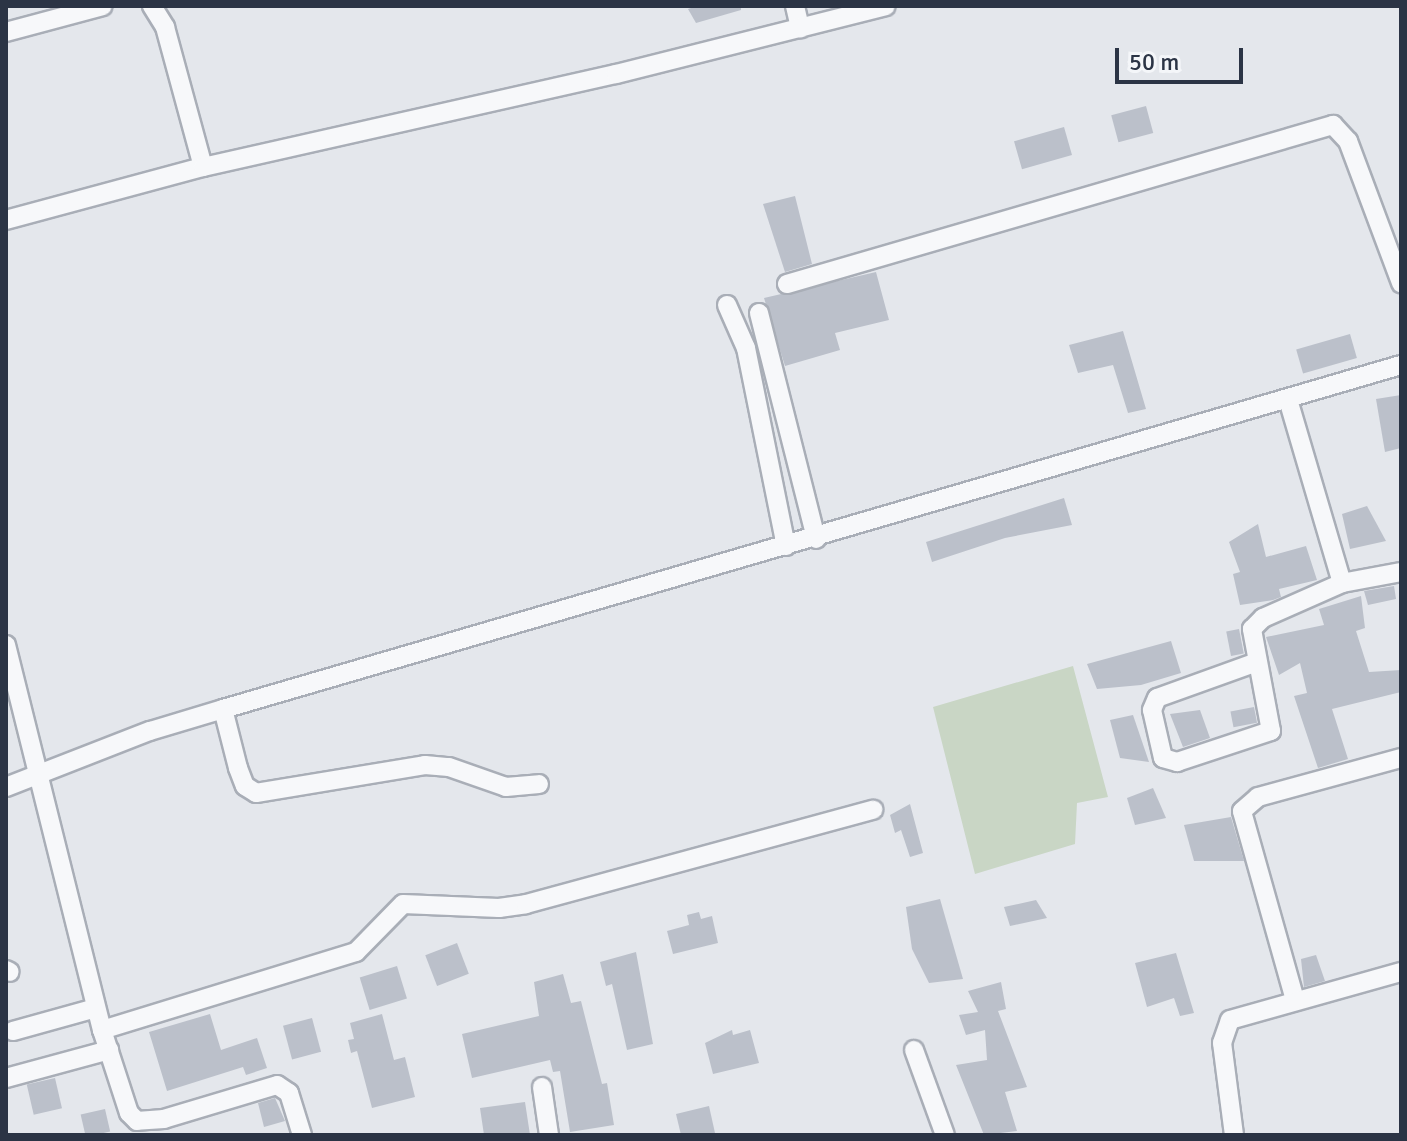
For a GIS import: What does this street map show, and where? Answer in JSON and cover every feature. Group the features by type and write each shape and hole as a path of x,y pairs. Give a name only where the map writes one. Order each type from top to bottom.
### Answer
{"street":[{"path":"6,32 103,6"},
{"path":"152,6 165,27 203,167"},
{"path":"795,6 800,28"},
{"path":"6,220 203,167 886,6"},
{"path":"787,284 1333,125 1348,141 1401,283"},
{"path":"727,305 746,348 786,546"},
{"path":"759,313 816,539"},
{"path":"6,787 223,709 816,539 1401,365"},
{"path":"1288,399 1342,583"},
{"path":"1257,662 1157,698 1152,710 1163,758 1177,762 1271,731 1252,637 1256,622 1342,583 1401,572"},
{"path":"6,645 96,1008 129,1113 137,1121 164,1119 277,1085 289,1093 302,1135"},
{"path":"223,709 245,786 256,793 425,765 449,767 506,787 539,784"},
{"path":"1295,1000 1242,811 1258,797 1401,758"},
{"path":"102,1030 356,952 403,904 499,908 526,904 873,810"},
{"path":"1234,1135 1224,1029 1241,1014 1401,972"},
{"path":"13,1031 96,1008"},
{"path":"6,1078 109,1050"},
{"path":"914,1050 945,1135"},
{"path":"542,1087 549,1135"}],"green space":[{"path":"1073,666 1108,797 1077,803 1075,844 975,874 933,707"}],"building":[{"path":"697,6 741,6 741,10 696,23 688,9"},
{"path":"1146,106 1153,133 1118,142 1111,115"},
{"path":"1064,127 1072,155 1022,169 1014,141"},
{"path":"795,196 812,264 785,272 763,204"},
{"path":"876,272 889,320 835,333 840,350 785,366 764,298"},
{"path":"1123,331 1146,409 1128,413 1113,365 1078,373 1069,345"},
{"path":"1350,334 1357,358 1303,373 1296,349"},
{"path":"1401,395 1401,448 1385,452 1376,399"},
{"path":"1064,498 1072,525 1005,538 932,562 926,542"},
{"path":"1367,506 1386,541 1350,549 1342,514"},
{"path":"1258,524 1266,557 1306,546 1317,580 1279,589 1281,597 1273,600 1240,605 1233,574 1240,572 1229,542"},
{"path":"1394,586 1396,599 1368,605 1364,591"},
{"path":"1361,596 1365,628 1356,631 1369,672 1401,670 1401,692 1332,709 1348,759 1318,768 1294,696 1307,693 1300,663 1279,675 1266,637 1324,625 1319,609"},
{"path":"1239,629 1244,654 1231,656 1226,631"},
{"path":"1171,641 1181,673 1141,685 1097,689 1087,664"},
{"path":"1254,707 1257,723 1233,727 1230,712"},
{"path":"1200,710 1210,738 1183,747 1170,714"},
{"path":"1133,715 1149,762 1120,758 1110,720"},
{"path":"1153,788 1166,818 1135,825 1127,798"},
{"path":"910,804 923,853 910,857 901,830 895,833 890,815"},
{"path":"1231,817 1244,861 1194,861 1184,825"},
{"path":"940,899 963,979 929,983 912,949 906,907"},
{"path":"1036,900 1047,918 1010,926 1004,907"},
{"path":"699,912 701,919 712,916 718,943 673,954 667,931 689,925 687,915"},
{"path":"457,943 469,974 437,986 425,955"},
{"path":"636,952 653,1044 627,1050 612,984 606,986 600,962"},
{"path":"1176,953 1194,1013 1180,1016 1174,998 1147,1007 1135,963"},
{"path":"1316,955 1325,981 1304,987 1301,959"},
{"path":"397,966 407,999 370,1010 360,977"},
{"path":"563,974 571,1003 581,1001 602,1084 607,1083 614,1125 570,1132 560,1071 553,1072 550,1060 472,1078 462,1034 539,1016 534,982"},
{"path":"1001,982 1006,1009 998,1011 1027,1087 1005,1092 1017,1131 984,1135 956,1065 987,1060 985,1030 966,1035 959,1015 978,1012 968,991"},
{"path":"210,1014 221,1050 257,1038 267,1068 246,1075 243,1067 167,1091 149,1032"},
{"path":"382,1014 394,1060 405,1057 415,1097 372,1108 357,1051 351,1053 348,1040 354,1039 350,1023"},
{"path":"312,1018 321,1052 292,1060 283,1026"},
{"path":"732,1030 733,1035 750,1030 759,1063 713,1074 705,1043"},
{"path":"55,1078 62,1108 34,1115 27,1085"},
{"path":"275,1098 285,1121 264,1127 258,1103"},
{"path":"525,1102 530,1135 484,1135 480,1108"},
{"path":"709,1106 715,1133 681,1135 676,1114"},
{"path":"105,1109 110,1131 85,1135 81,1115"}]}
